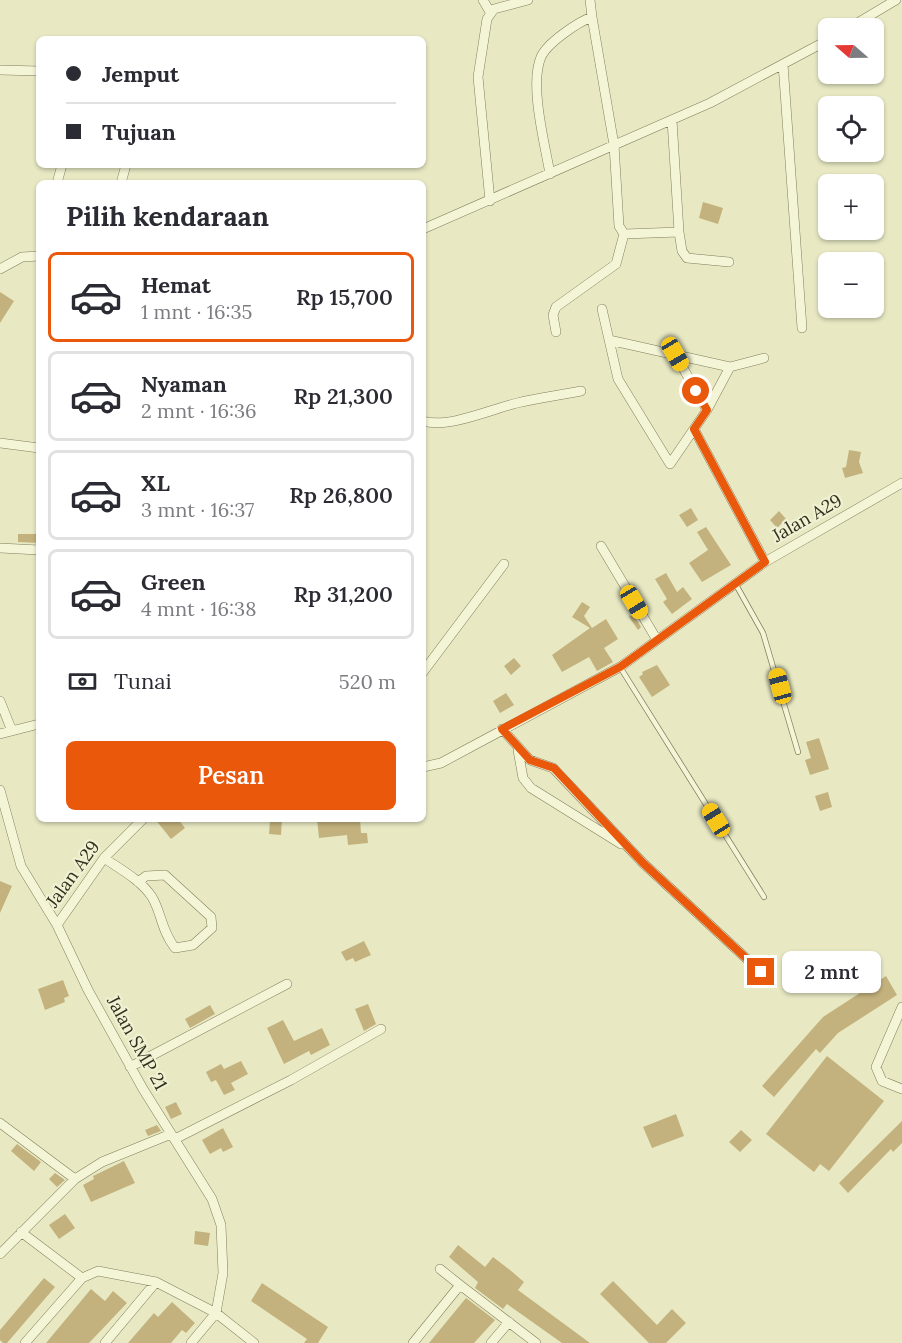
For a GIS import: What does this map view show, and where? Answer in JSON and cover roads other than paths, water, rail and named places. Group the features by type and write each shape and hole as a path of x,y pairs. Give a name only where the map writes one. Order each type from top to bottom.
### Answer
{"street":[{"path":"483,0 490,12 478,77 490,201"},
{"path":"490,12 528,0"},
{"path":"556,332 553,315 556,307 616,264 624,234 619,226 614,145 590,0"},
{"path":"866,18 896,0"},
{"path":"550,174 538,92 541,57 577,24 592,17"},
{"path":"426,228 710,103 818,45"},
{"path":"783,64 802,328"},
{"path":"0,70 36,71"},
{"path":"672,120 682,251 687,258 729,262"},
{"path":"624,234 679,232"},
{"path":"0,269 22,257 36,255"},
{"path":"602,309 618,379 670,464 707,410 730,367"},
{"path":"609,340 730,367 764,358"},
{"path":"675,354 707,410"},
{"path":"426,422 433,424 454,421 515,403 581,391"},
{"path":"694,429 765,562"},
{"path":"0,443 36,448"},
{"name":"Jalan A29","path":"426,766 441,764 620,667 765,562 902,483"},
{"path":"601,546 657,640"},
{"path":"0,548 36,550"},
{"path":"426,668 504,564"},
{"path":"0,701 12,731"},
{"path":"0,734 36,724"},
{"path":"502,729 518,750 530,760 554,768 633,852 761,972"},
{"path":"518,750 523,778 531,788 633,852"},
{"name":"Jalan SMP 21","path":"0,790 21,866 57,925 80,974 130,1067 212,1198 221,1225 225,1256 216,1313"},
{"name":"Jalan A29","path":"57,925 104,858 140,822"},
{"path":"104,858 138,882 152,897 165,935 175,948 193,945 212,928 212,917 165,875 146,876 138,882"},
{"path":"130,1067 287,984"},
{"path":"902,1007 876,1067 882,1081 902,1089"},
{"path":"0,1254 75,1179 102,1162 173,1137 291,1080 381,1029"},
{"path":"0,1123 75,1179"},
{"path":"21,1232 82,1278"},
{"path":"440,1269 536,1343"},
{"path":"25,1343 82,1278 98,1271 156,1282 216,1313 254,1343"},
{"path":"105,1343 156,1282"},
{"path":"413,1343 460,1285"},
{"path":"191,1343 216,1313"},
{"path":"491,1343 509,1322"}],"lane":[{"path":"735,583 763,633 798,752"},
{"path":"620,667 764,897"}]}
